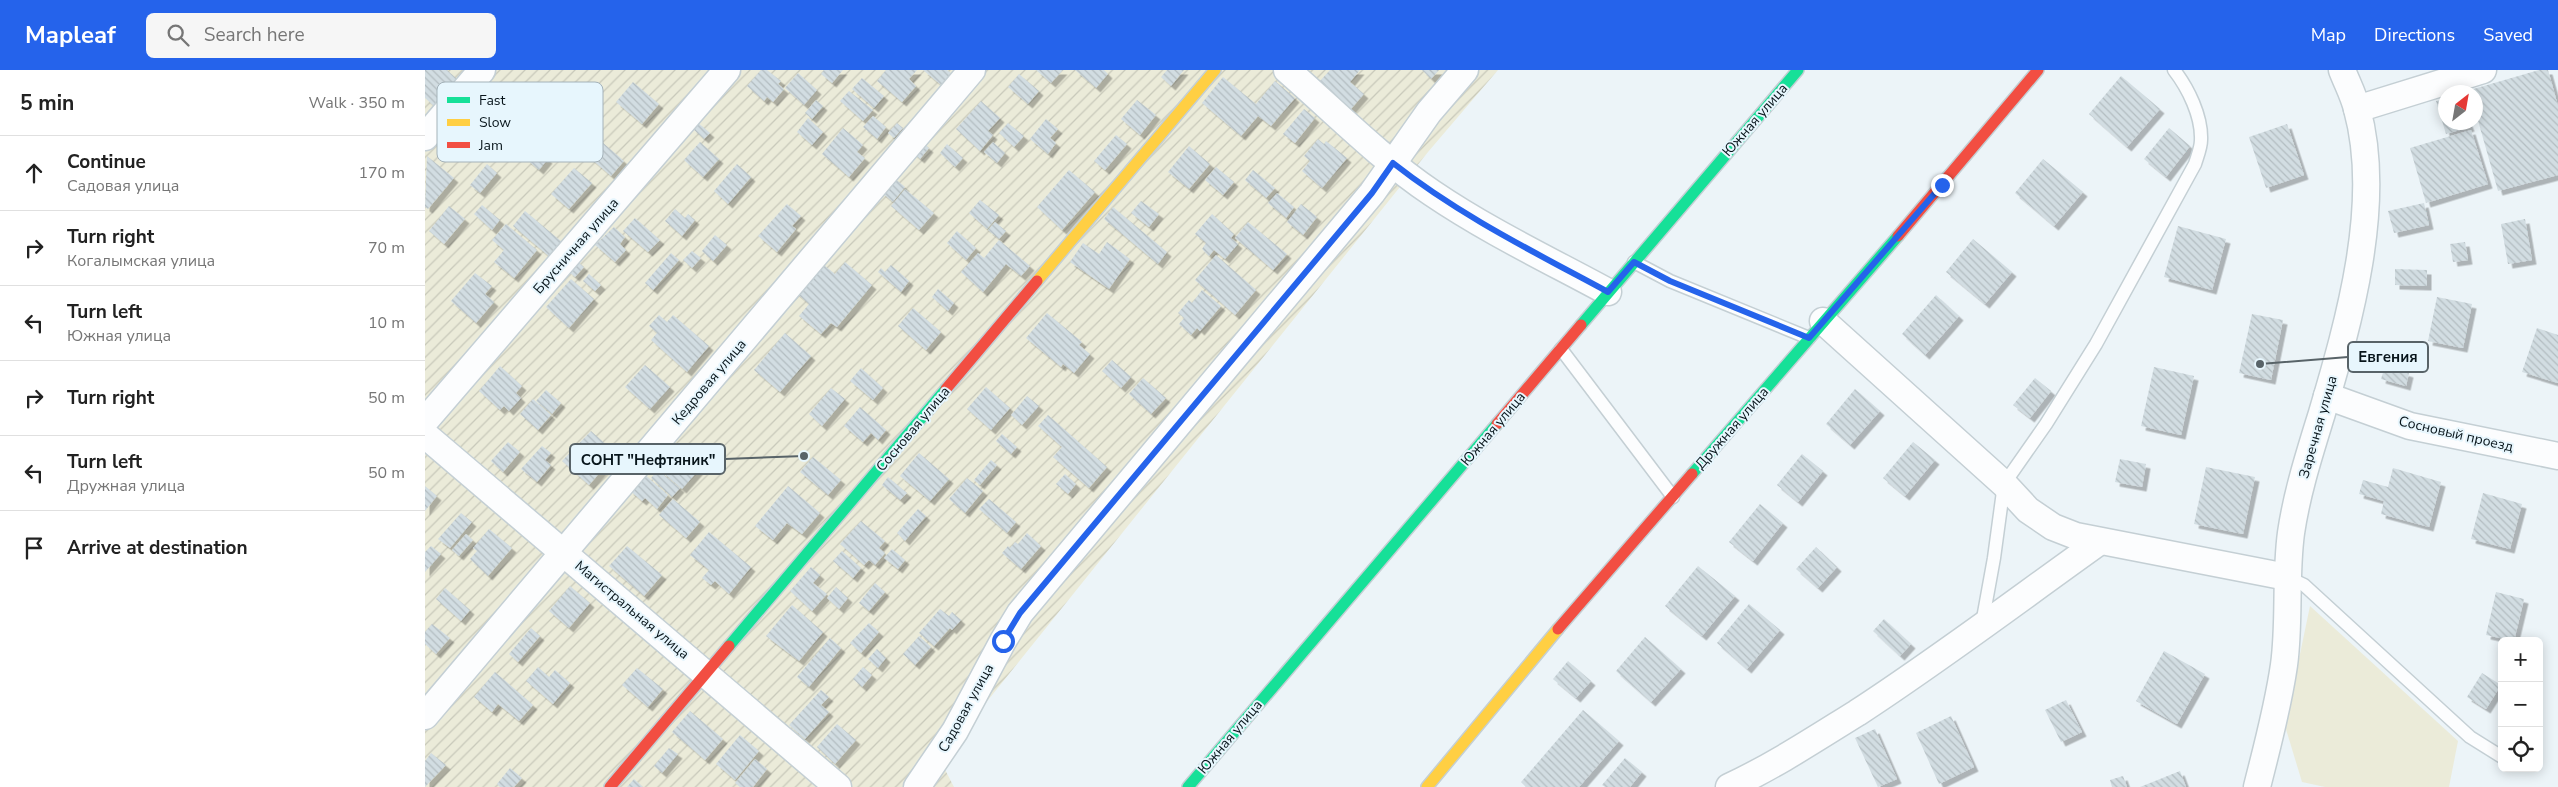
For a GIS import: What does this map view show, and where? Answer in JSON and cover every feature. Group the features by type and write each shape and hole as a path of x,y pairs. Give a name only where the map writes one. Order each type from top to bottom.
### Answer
{"street":[{"path":"472,82 482,70"},
{"name":"Брусничная улица","path":"425,421 727,70"},
{"name":"Кедровая улица","path":"425,716 972,70"},
{"name":"Сосновая улица","path":"610,787 1215,70"},
{"path":"1287,70 1393,163 1431,192 1468,216 1608,292"},
{"name":"Садовая улица","path":"917,787 955,731 1020,613 1372,193 1429,112 1465,70"},
{"name":"Южная улица","path":"1188,787 1798,70"},
{"name":"Дружная улица","path":"1427,787 1571,613 2038,70"},
{"name":"Заречная улица","path":"2257,787 2271,733 2284,664 2287,577 2291,533 2302,482 2327,396 2359,269 2364,229 2366,200 2364,152 2357,109 2342,70"},
{"path":"2357,109 2483,70"},
{"path":"425,137 437,123"},
{"path":"1816,329 2004,484 2027,510 2053,528 2099,542 2287,577"},
{"name":"Сосновый проезд","path":"2327,396 2410,426 2558,456"},
{"name":"Магистральная улица","path":"425,435 838,787"},
{"path":"1729,787 1758,774 1805,746 1918,672 2099,542"}],"lane":[{"path":"1981,626 1994,558 2004,484 2046,424 2096,344 2195,164 2201,140 2197,116 2185,84 2174,70"},
{"path":"1634,262 1670,281 1816,329"},
{"path":"1561,349 1673,496"},
{"path":"2287,577 2304,585 2470,737 2498,754"}],"green space":[{"path":"425,70 1498,70 1428,152 940,760 954,787 425,787"},
{"path":"2310,606 2458,741 2449,787 2325,787 2302,782 2285,726"}],"building":[{"path":"425,70 447,70 459,81 437,82 437,105 435,107 425,98"},
{"path":"761,70 767,70 781,81 778,84 784,89 773,102 767,97 764,101 747,86"},
{"path":"824,70 843,70 832,83 821,74"},
{"path":"886,70 917,70 909,79 916,86 902,102 877,81"},
{"path":"923,70 947,70 951,73 941,85"},
{"path":"1036,70 1063,70 1051,83"},
{"path":"1075,70 1104,70 1108,74 1096,88"},
{"path":"1167,70 1184,70 1171,86 1161,77"},
{"path":"1330,70 1360,70 1350,82 1364,94 1350,110 1319,82"},
{"path":"1422,70 1439,70 1431,79"},
{"path":"2539,70 2548,70 2558,106 2558,175 2498,191 2481,130 2483,130 2483,86"},
{"path":"798,73 817,90 804,105 785,88"},
{"path":"1019,74 1039,91 1028,104 1008,87"},
{"path":"2121,76 2160,109 2127,147 2089,114"},
{"path":"1223,77 1256,104 1275,81 1295,98 1271,126 1258,116 1241,136 1202,103"},
{"path":"862,78 884,96 874,108 852,89"},
{"path":"633,82 659,104 642,124 616,102"},
{"path":"849,91 873,110 863,121 840,101"},
{"path":"816,100 823,106 812,119 805,113"},
{"path":"1137,100 1156,115 1140,135 1121,119"},
{"path":"981,101 1000,118 988,131 993,135 980,151 956,129"},
{"path":"1304,109 1315,118 1295,143 1283,134"},
{"path":"873,116 886,127 877,139 863,127"},
{"path":"808,118 823,132 812,145 797,132"},
{"path":"1046,119 1058,129 1050,138 1056,143 1048,154 1030,139"},
{"path":"697,122 710,133 704,139 692,128"},
{"path":"897,123 903,128 894,138 888,133"},
{"path":"1008,123 1024,136 1014,147 999,133"},
{"path":"2287,124 2304,175 2266,188 2249,137"},
{"path":"843,128 863,145 857,152 865,158 849,177 822,154"},
{"path":"2169,128 2190,146 2166,177 2144,159"},
{"path":"2445,130 2460,130 2446,134"},
{"path":"2471,130 2488,184 2426,203 2410,148"},
{"path":"1116,135 1127,144 1105,170 1094,161"},
{"path":"1318,139 1324,144 1326,141 1347,158 1322,188 1302,171 1310,161 1304,156"},
{"path":"921,141 929,148 920,159 912,152"},
{"path":"700,142 719,159 703,177 684,160"},
{"path":"993,142 1005,153 997,163 984,152"},
{"path":"603,143 624,161 611,176 595,162 603,162"},
{"path":"947,144 963,158 955,167 940,153"},
{"path":"1189,146 1210,164 1189,189 1168,172"},
{"path":"427,156 454,178 428,209 425,207"},
{"path":"2043,159 2083,192 2054,226 2015,193"},
{"path":"530,162 546,162 539,170"},
{"path":"487,164 497,173 480,193 470,185"},
{"path":"737,164 751,177 728,204 714,191"},
{"path":"1216,167 1234,182 1223,195 1205,180"},
{"path":"574,168 592,183 569,209 551,194"},
{"path":"1069,170 1095,192 1062,230 1037,207"},
{"path":"1253,170 1275,188 1266,198 1245,180"},
{"path":"893,177 905,187 893,202 881,192"},
{"path":"905,189 934,213 919,230 891,206"},
{"path":"1277,193 1294,207 1286,218 1268,203"},
{"path":"980,200 999,215 987,229 969,213"},
{"path":"1141,201 1159,214 1149,227 1131,213"},
{"path":"2424,203 2429,225 2394,233 2388,211"},
{"path":"787,204 801,216 792,226 796,229 777,252 758,236"},
{"path":"1301,204 1317,217 1303,235 1287,222"},
{"path":"482,205 500,220 492,230 474,214"},
{"path":"449,206 465,219 444,244 429,231"},
{"path":"1113,207 1167,252 1158,264 1104,219"},
{"path":"675,209 685,218 688,214 695,220 682,236 665,221"},
{"path":"525,211 562,242 550,257 513,226"},
{"path":"1212,214 1234,234 1231,238 1238,244 1225,259 1214,250 1209,256 1202,249 1206,243 1195,234"},
{"path":"635,218 660,240 648,252 623,231"},
{"path":"2525,219 2532,260 2508,264 2501,224"},
{"path":"995,222 1006,231 999,239 988,230"},
{"path":"1248,222 1287,254 1273,270 1235,238"},
{"path":"506,224 537,250 514,278 494,262 504,250 492,240"},
{"path":"2178,226 2226,239 2212,290 2164,277"},
{"path":"614,227 625,237 620,244 626,250 615,262 595,245"},
{"path":"957,231 976,248 966,260 947,243"},
{"path":"715,235 727,245 713,261 702,251"},
{"path":"1973,239 2012,272 1985,304 1946,272"},
{"path":"999,240 1030,266 1021,276 1006,264 983,292 961,272 978,253 984,258"},
{"path":"1107,242 1130,259 1109,289 1070,262 1083,243 1099,254"},
{"path":"2465,242 2468,260 2453,262 2450,244"},
{"path":"692,251 701,258 692,268 683,260"},
{"path":"671,253 679,260 653,290 645,283"},
{"path":"1216,255 1256,290 1235,315 1195,280"},
{"path":"577,261 584,267 575,277 568,271"},
{"path":"819,261 835,274 845,262 872,285 837,327 831,323 821,334 799,316 809,304 794,291"},
{"path":"891,265 909,281 901,292 878,272 881,268 885,272"},
{"path":"2395,269 2427,270 2427,286 2395,285"},
{"path":"475,273 492,286 485,294 494,302 476,323 451,301"},
{"path":"589,274 601,285 595,291 583,281"},
{"path":"571,279 594,299 569,328 546,307"},
{"path":"938,289 954,303 948,311 932,297"},
{"path":"1202,290 1221,306 1200,331 1197,328 1191,335 1179,324 1184,318 1178,313 1189,300 1192,303"},
{"path":"1936,295 1959,316 1925,355 1902,334"},
{"path":"2437,297 2472,304 2463,348 2428,341"},
{"path":"913,308 941,332 926,350 898,326"},
{"path":"1047,313 1082,342 1079,345 1090,354 1074,373 1063,364 1061,367 1026,338"},
{"path":"2252,314 2283,320 2271,380 2239,373"},
{"path":"659,315 667,322 673,315 709,346 687,372 651,340 657,333 649,326"},
{"path":"2537,328 2558,335 2558,383 2522,372"},
{"path":"785,333 811,356 780,392 754,370"},
{"path":"1112,360 1131,377 1121,388 1102,371"},
{"path":"645,365 670,387 650,409 625,387"},
{"path":"500,366 522,386 516,393 521,398 509,411 504,406 500,410 479,391"},
{"path":"2385,366 2409,373 2406,386 2381,379"},
{"path":"2154,367 2194,376 2181,435 2141,426"},
{"path":"861,368 883,388 873,400 850,381"},
{"path":"1143,378 1166,398 1151,414 1129,394"},
{"path":"2035,378 2051,391 2030,418 2013,405"},
{"path":"986,387 1010,408 991,430 967,409"},
{"path":"831,388 845,399 822,426 809,414"},
{"path":"1855,389 1880,411 1850,445 1826,424"},
{"path":"546,390 561,403 552,414 536,401"},
{"path":"1027,396 1039,406 1022,425 1011,415"},
{"path":"533,399 551,415 538,430 520,414"},
{"path":"860,407 886,430 878,440 871,433 863,442 844,426"},
{"path":"1048,415 1107,467 1089,488 1053,457 1062,447 1038,426"},
{"path":"591,431 620,457 614,465 610,461 589,485 562,461"},
{"path":"1002,434 1017,447 1011,454 996,441"},
{"path":"508,442 520,452 503,472 491,461"},
{"path":"1913,442 1935,460 1905,496 1883,478"},
{"path":"542,446 551,453 545,460 551,465 537,482 521,469"},
{"path":"684,447 704,464 682,489 662,472"},
{"path":"919,453 949,479 930,501 900,476"},
{"path":"1802,454 1823,471 1798,502 1777,485"},
{"path":"813,457 841,480 828,495 800,472"},
{"path":"2120,459 2146,464 2142,487 2115,482"},
{"path":"991,460 997,465 980,485 974,480"},
{"path":"2206,467 2255,477 2243,534 2194,524"},
{"path":"2393,468 2441,482 2429,527 2381,514 2384,501 2359,494 2363,480 2388,487"},
{"path":"658,470 680,488 672,497 651,478"},
{"path":"643,473 668,495 657,509 645,498 642,501 629,490"},
{"path":"1065,474 1076,484 1068,494 1056,484"},
{"path":"888,477 907,493 900,500 882,485"},
{"path":"967,478 983,491 965,513 949,499"},
{"path":"425,486 437,496 425,511"},
{"path":"788,486 820,513 802,534 787,523 773,540 755,526"},
{"path":"2483,493 2522,504 2510,549 2471,539"},
{"path":"673,499 700,522 686,538 659,515"},
{"path":"989,499 1016,522 1007,533 979,509"},
{"path":"1760,504 1783,523 1753,561 1729,542"},
{"path":"918,509 926,516 905,541 897,533"},
{"path":"461,513 472,522 450,548 438,539"},
{"path":"861,521 885,541 879,548 885,553 875,565 869,560 864,565 840,544"},
{"path":"489,529 512,548 488,576 470,559 477,551 473,548"},
{"path":"709,532 751,567 729,594 715,581 711,585 702,578 709,570 690,555"},
{"path":"1027,533 1041,546 1021,569 1002,553 1015,542 1018,544"},
{"path":"466,534 473,540 459,556 452,550"},
{"path":"431,546 441,554 425,572 425,552"},
{"path":"627,546 662,575 644,596 609,566"},
{"path":"1816,547 1837,567 1818,588 1796,569"},
{"path":"892,549 905,560 898,569 884,558"},
{"path":"842,551 861,568 853,578 833,561"},
{"path":"1698,566 1735,596 1702,636 1665,606"},
{"path":"811,567 820,575 813,583 827,594 812,611 790,591"},
{"path":"875,583 885,592 869,611 859,603"},
{"path":"570,586 590,603 569,628 549,611"},
{"path":"836,587 848,598 839,609 827,598"},
{"path":"445,588 470,610 461,621 436,599"},
{"path":"2496,592 2524,599 2515,637 2498,638 2486,635"},
{"path":"1749,604 1780,630 1747,669 1717,643"},
{"path":"792,605 823,632 799,661 766,636"},
{"path":"940,609 949,616 952,612 961,620 952,630 950,628 934,646 919,633"},
{"path":"1884,619 1911,644 1900,656 1873,631"},
{"path":"869,623 879,632 861,653 850,643"},
{"path":"432,624 450,638 436,654 425,644 425,632"},
{"path":"531,628 540,636 518,662 509,654"},
{"path":"919,636 931,647 915,665 903,654"},
{"path":"1645,637 1681,669 1651,702 1616,671"},
{"path":"830,638 841,648 809,687 797,677"},
{"path":"877,649 886,658 878,668 868,659"},
{"path":"2164,651 2205,674 2177,724 2136,701"},
{"path":"1568,661 1591,681 1576,698 1553,679"},
{"path":"538,667 549,677 555,670 570,683 553,704 526,681"},
{"path":"863,667 872,675 862,687 853,679"},
{"path":"637,668 663,689 648,707 622,685"},
{"path":"495,672 533,705 519,721 498,704 492,712 474,697"},
{"path":"2482,673 2498,683 2498,690 2486,709 2467,697"},
{"path":"821,690 829,697 821,705 829,712 805,739 789,725"},
{"path":"2066,700 2082,732 2061,742 2045,710"},
{"path":"1583,710 1619,741 1579,787 1526,787 1521,782"},
{"path":"690,711 723,739 705,760 672,732"},
{"path":"1951,716 1974,767 1939,784 1916,733"},
{"path":"837,724 856,740 835,764 817,747"},
{"path":"1875,729 1897,779 1878,787 1855,738"},
{"path":"740,735 759,751 735,780 716,764"},
{"path":"669,748 678,754 662,773 654,766"},
{"path":"431,753 446,765 425,787 425,761"},
{"path":"1625,758 1642,772 1630,787 1605,787 1602,785"},
{"path":"755,759 767,769 753,787 740,787 735,783"},
{"path":"510,768 522,778 514,787 500,787 497,784"},
{"path":"2180,771 2186,787 2140,787"},
{"path":"2123,776 2127,787 2112,787 2110,780"},
{"path":"634,779 643,787 627,787"}],"traffic: fast":[{"path":"1581,325 1798,70"},
{"path":"1692,474 1898,236"},
{"path":"729,646 946,389"},
{"path":"1188,787 1497,424"}],"traffic: slow":[{"path":"1037,281 1215,70"},
{"path":"1427,787 1558,629"}],"traffic: jam":[{"path":"1898,236 2038,70"},
{"path":"946,389 1037,281"},
{"path":"1497,424 1581,325"},
{"path":"1558,629 1692,474"},
{"path":"610,787 729,646"}],"place":[{"name":"Евгения","path":"2260,364"},
{"name":"СОНТ \"Нефтяник\"","path":"804,456"}],"route":[{"path":"1003,641 1020,613 1372,193 1393,163 1431,192 1468,216 1608,292 1634,262 1670,281 1809,338 1942,185"}]}
